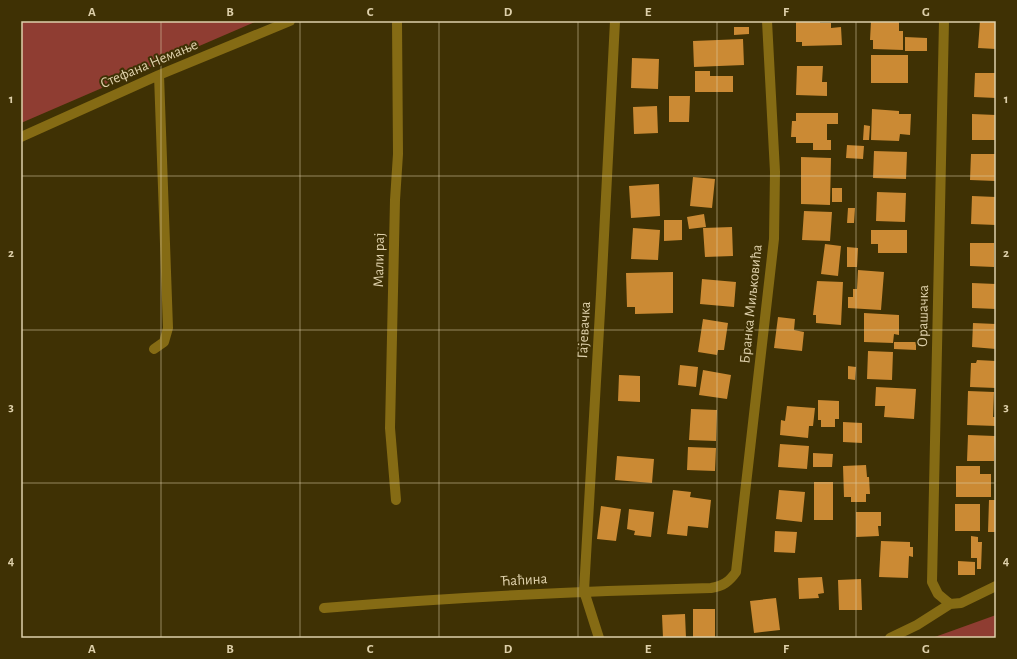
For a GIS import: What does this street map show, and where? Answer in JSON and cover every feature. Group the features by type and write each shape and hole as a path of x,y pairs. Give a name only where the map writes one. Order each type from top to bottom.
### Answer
{"street":[{"name":"Стефана Немање","path":"21,137 159,75 290,21"},
{"name":"Мали рај","path":"396,500 390,428 394,200 398,154 397,21"},
{"name":"Гајевачка","path":"599,638 584,591 601,302 614,21"},
{"name":"Бранка Миљковића","path":"725,584 736,572 774,239 775,172 767,21"},
{"name":"Орашачка","path":"944,21 932,582 938,594 950,604"},
{"path":"154,349 164,342 168,328 159,75"},
{"name":"Ћаћина","path":"324,608 584,591 711,588 725,584"},
{"path":"890,638 917,625 950,604 962,603 996,586"}],"shaded area":[{"path":"21,21 257,21 21,123"},
{"path":"996,615 996,638 932,638"}],"building":[{"path":"796,21 820,21 820,23 831,23 831,28 841,27 842,45 802,46 802,42 796,42"},
{"path":"871,21 899,21 899,31 903,31 903,50 873,49 873,40 870,40"},
{"path":"980,21 996,21 996,49 978,48"},
{"path":"734,27 749,27 749,34 734,35"},
{"path":"905,37 927,38 927,51 905,51"},
{"path":"743,39 744,65 694,67 693,41"},
{"path":"871,55 908,55 908,83 871,83"},
{"path":"632,58 659,59 658,89 631,88"},
{"path":"797,66 823,66 822,82 827,82 827,96 796,95"},
{"path":"695,71 710,71 710,76 733,76 733,92 695,92"},
{"path":"975,73 996,73 996,98 974,97"},
{"path":"669,96 690,96 689,122 669,122"},
{"path":"657,106 658,133 634,134 633,107"},
{"path":"872,109 899,111 899,114 911,114 910,135 900,134 899,141 871,140"},
{"path":"796,113 838,113 838,124 827,124 827,140 831,140 831,150 813,150 813,143 796,143 796,137 791,137 792,121 796,121"},
{"path":"972,114 996,115 996,140 972,140"},
{"path":"864,125 870,126 869,140 863,140"},
{"path":"847,145 864,146 863,159 846,158"},
{"path":"874,151 907,152 906,179 873,178"},
{"path":"971,154 996,154 996,181 970,180"},
{"path":"801,157 831,158 830,205 801,204"},
{"path":"693,177 715,179 712,208 690,206"},
{"path":"659,184 660,216 631,218 629,186"},
{"path":"832,188 842,188 842,202 832,202"},
{"path":"877,192 906,193 905,222 876,221"},
{"path":"972,196 996,197 996,225 971,224"},
{"path":"848,208 855,208 854,223 847,223"},
{"path":"804,211 832,212 830,241 802,240"},
{"path":"704,214 706,227 689,229 687,217"},
{"path":"664,220 682,220 682,240 664,241"},
{"path":"732,227 733,256 705,257 703,228"},
{"path":"633,228 660,230 658,260 631,259"},
{"path":"871,230 907,230 907,253 878,253 878,244 871,244"},
{"path":"970,243 994,243 994,267 970,266"},
{"path":"825,244 841,246 838,276 821,274"},
{"path":"847,247 858,248 857,267 847,267"},
{"path":"858,270 884,272 881,310 848,308 848,297 853,297 853,289 857,289"},
{"path":"673,272 673,313 635,314 635,307 627,307 626,273"},
{"path":"702,279 736,282 734,307 700,304"},
{"path":"817,281 843,282 841,325 816,323 816,315 813,315"},
{"path":"972,283 996,284 996,309 972,308"},
{"path":"864,313 899,315 899,335 894,334 893,343 864,342"},
{"path":"778,317 795,319 794,330 804,332 802,351 774,348"},
{"path":"703,319 728,323 724,350 718,350 717,355 698,352"},
{"path":"973,323 996,324 996,349 972,347"},
{"path":"894,342 916,342 916,350 894,349"},
{"path":"868,351 893,352 892,380 867,379"},
{"path":"977,360 996,361 996,388 970,387 971,363 976,363"},
{"path":"680,365 698,367 696,387 678,385"},
{"path":"848,366 856,367 855,380 848,379"},
{"path":"703,370 731,375 727,399 699,395"},
{"path":"619,375 640,376 640,402 618,401"},
{"path":"876,387 916,389 914,419 884,417 885,406 875,406"},
{"path":"968,391 994,392 993,417 996,417 996,426 967,425"},
{"path":"818,400 839,401 839,419 835,419 835,427 821,427 821,420 818,420"},
{"path":"787,406 815,408 813,426 809,426 808,438 780,435 781,420 785,421"},
{"path":"691,409 717,410 716,441 689,440"},
{"path":"843,422 862,423 862,443 843,442"},
{"path":"968,435 995,436 994,461 967,461"},
{"path":"780,444 809,446 807,469 778,467"},
{"path":"688,447 716,448 715,471 687,470"},
{"path":"813,453 833,454 832,467 813,467"},
{"path":"617,456 654,459 652,483 615,480"},
{"path":"866,465 867,477 869,477 870,494 866,494 866,502 851,502 851,497 844,497 843,466"},
{"path":"956,466 980,466 980,474 991,474 991,497 956,497"},
{"path":"814,482 833,482 833,520 814,520"},
{"path":"673,490 691,492 690,497 711,500 708,528 688,526 687,536 667,534"},
{"path":"779,490 805,492 802,522 776,519"},
{"path":"989,500 996,500 996,532 988,532"},
{"path":"955,504 980,504 980,531 955,531"},
{"path":"601,506 621,509 616,541 597,539"},
{"path":"629,509 654,512 651,537 634,535 635,531 627,529"},
{"path":"856,512 881,512 881,526 878,526 879,536 856,537"},
{"path":"775,531 797,532 795,553 774,552"},
{"path":"971,536 978,537 978,542 982,542 981,569 977,569 977,558 971,558"},
{"path":"881,541 910,542 910,547 913,547 913,557 909,556 908,578 879,577"},
{"path":"958,561 975,562 975,575 958,575"},
{"path":"822,577 824,593 818,594 819,598 799,599 798,578"},
{"path":"861,579 862,610 839,610 838,580"},
{"path":"776,598 780,630 754,633 750,601"},
{"path":"693,609 715,609 715,638 693,638"},
{"path":"685,614 686,638 663,638 662,615"}]}
